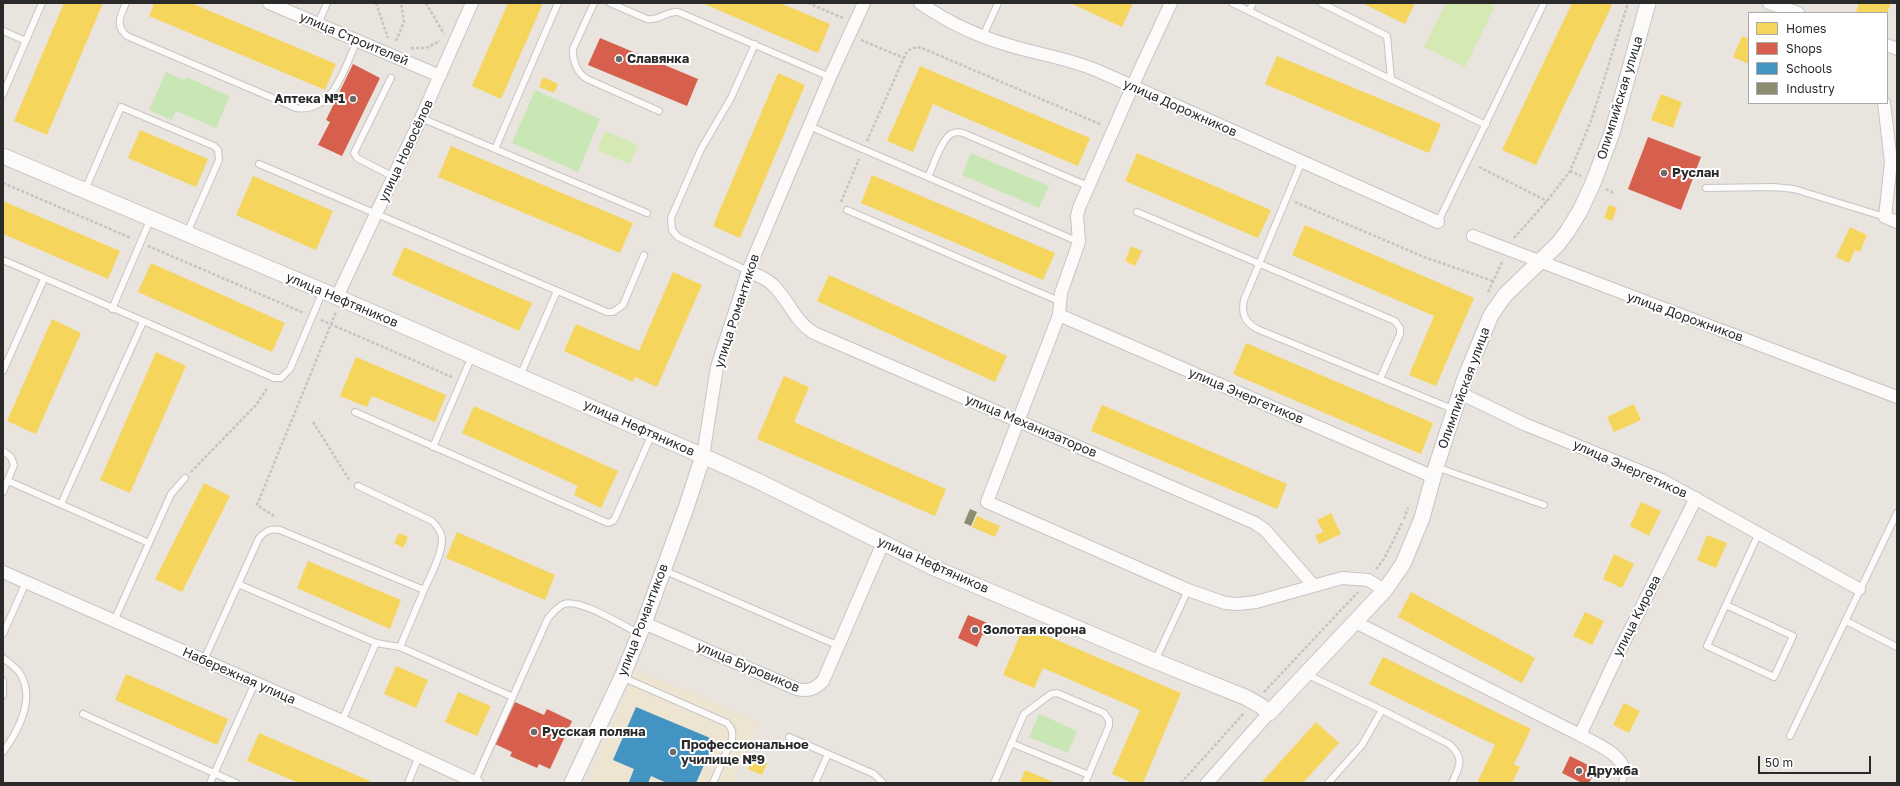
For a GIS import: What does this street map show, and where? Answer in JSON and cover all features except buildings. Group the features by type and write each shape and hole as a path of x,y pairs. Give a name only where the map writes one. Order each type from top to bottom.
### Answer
{"street":[{"name":"улица Строителей","path":"269,3 440,76"},
{"name":"улица Новосёлов","path":"337,303 376,214 422,118 472,3"},
{"name":"улица Романтиков","path":"572,783 622,677 642,628 686,508 703,456 717,367 748,271 830,77 864,3"},
{"name":"улица Дорожников","path":"920,3 957,24 1006,45 1082,64 1438,222"},
{"path":"1171,3 1132,86 1088,186 1077,216 1079,242 1063,283 1059,301 1059,315 987,502 1188,590 1225,603 1238,604 1256,602 1342,578 1368,580 1385,590"},
{"name":"Олимпийская улица","path":"1270,713 1385,590 1397,575 1414,541 1460,393 1478,344 1491,315 1505,295 1567,232 1580,211 1593,183 1612,133 1648,3"},
{"path":"1773,4 1795,12"},
{"path":"1884,104 1890,162 1885,217 1897,222"},
{"name":"улица Нефтяников","path":"3,156 323,291 337,303 520,376 703,456 758,481 883,544 1155,661 1255,702 1270,713"},
{"name":"улица Дорожников","path":"1473,236 1897,397"},
{"name":"улица Механизаторов","path":"748,271 769,281 775,286 800,322 814,333 1255,523 1265,530 1313,585"},
{"name":"улица Энергетиков","path":"1059,315 1435,472"},
{"name":"улица Энергетиков","path":"1460,393 1524,424 1640,471 1696,498 1758,535 1859,589"},
{"name":"улица Кирова","path":"1580,735 1619,652 1696,498"},
{"name":"улица Буровиков","path":"642,628 797,690 804,691 818,687 823,681 839,646 883,544"},
{"name":"Набережная улица","path":"3,572 480,782"},
{"path":"1355,622 1580,735 1616,756 1623,764 1625,770"},
{"path":"1208,783 1270,713"}],"lane":[{"path":"3,94 42,3"},
{"path":"126,3 120,17 119,25 127,36 296,108 305,109 321,104 333,93 357,41"},
{"path":"318,24 326,3"},
{"path":"495,149 558,3"},
{"path":"594,3 573,49 572,54 578,71 587,79 659,111"},
{"path":"610,3 653,20 672,11 678,12 830,77"},
{"path":"983,36 998,3"},
{"path":"1232,3 1486,125"},
{"path":"1249,11 1253,3"},
{"path":"1321,3 1387,36 1391,79"},
{"path":"1438,222 1544,3"},
{"path":"3,31 26,41"},
{"path":"748,271 678,237 672,230 671,218 701,149 731,98 755,44"},
{"path":"391,78 354,153 357,158 394,177"},
{"path":"85,190 121,107 214,146 218,150 219,160 187,233"},
{"path":"422,118 646,213"},
{"path":"809,126 1079,242"},
{"path":"928,177 944,140 950,134 956,132 963,133 1088,186"},
{"path":"1302,161 1242,308 1245,318 1249,324 1380,380 1455,410"},
{"path":"259,164 607,312 613,312 623,305 644,255"},
{"path":"1706,188 1774,187 1794,189 1885,217"},
{"path":"847,210 1059,301"},
{"path":"1137,212 1395,321 1398,324 1400,334 1380,380"},
{"path":"112,309 150,218"},
{"path":"3,260 112,309 274,378 281,378 290,368 323,291"},
{"path":"3,371 44,278"},
{"path":"520,376 557,291"},
{"path":"61,504 143,322"},
{"path":"433,447 472,356"},
{"path":"355,412 608,523 616,518 652,434"},
{"path":"3,451 10,457 14,465 3,492"},
{"path":"1435,472 1544,505"},
{"path":"114,621 148,543 172,494 185,478"},
{"path":"8,481 148,543"},
{"path":"358,486 432,521 439,530 442,540 439,554 400,647"},
{"path":"1790,736 1846,621 1859,589 1897,513"},
{"path":"204,660 259,538 266,531 273,528 424,590"},
{"path":"1726,605 1793,636 1774,677 1707,646 1758,535"},
{"path":"663,570 839,646"},
{"path":"3,634 26,582"},
{"path":"238,584 376,643 400,647 513,697"},
{"path":"1155,661 1188,590"},
{"path":"480,782 513,697 548,618 556,609 565,604 575,603 642,628"},
{"path":"1846,621 1897,647"},
{"path":"342,721 376,643"},
{"path":"3,658 19,672 26,691 24,712 14,736 3,752"},
{"path":"1306,674 1449,744 1457,751 1460,759 1458,769 1452,783"},
{"path":"622,677 727,723 731,727 733,733 732,739 713,783"},
{"path":"3,681 3,695"},
{"path":"210,783 255,683"},
{"path":"994,783 1024,714 1051,694 1057,693 1104,713 1109,720 1109,726 1086,783"},
{"path":"1328,783 1362,745 1382,710"},
{"path":"83,714 236,783"},
{"path":"788,738 874,774 883,783"},
{"path":"1011,743 1089,775"},
{"path":"815,783 828,754"},
{"path":"408,783 419,756"},
{"path":"1622,783 1625,770"}],"path":[{"path":"376,3 388,38"},
{"path":"396,42 404,22 401,3"},
{"path":"426,3 445,36"},
{"path":"808,3 855,23"},
{"path":"1486,296 1513,239 1547,201 1570,171 1591,121 1628,3"},
{"path":"408,47 416,49 426,48 439,43 448,30"},
{"path":"849,35 904,58"},
{"path":"847,210 841,204 842,200 907,51 911,48 922,48 1113,130"},
{"path":"1478,167 1547,201"},
{"path":"3,183 461,381"},
{"path":"1287,199 1424,257 1493,281"},
{"path":"274,516 257,505 331,325 337,303"},
{"path":"185,478 256,405 274,378"},
{"path":"313,422 350,481 358,486"},
{"path":"1181,783 1255,702 1354,598 1384,558 1403,522 1410,500"}],"shaded area":[{"name":"Профессиональное училище №9","path":"636,669 759,722 732,783 587,783"}],"green space":[{"path":"1446,3 1489,3 1495,6 1465,67 1424,47"},
{"path":"166,72 184,80 186,77 230,96 216,128 176,111 172,120 149,110"},
{"path":"535,90 600,119 578,172 512,143"},
{"path":"605,131 638,145 630,164 597,150"},
{"path":"971,153 1049,186 1039,208 962,175"},
{"path":"1039,714 1077,731 1068,753 1029,737"}],"place":[{"name":"Славянка","path":"619,59"},
{"name":"Аптека №1","path":"353,99"},
{"name":"Руслан","path":"1664,173"},
{"name":"Золотая корона","path":"975,630"},
{"name":"Русская поляна","path":"534,732"},
{"name":"Профессиональное училище №9","path":"673,752"},
{"name":"Дружба","path":"1579,771"}]}
